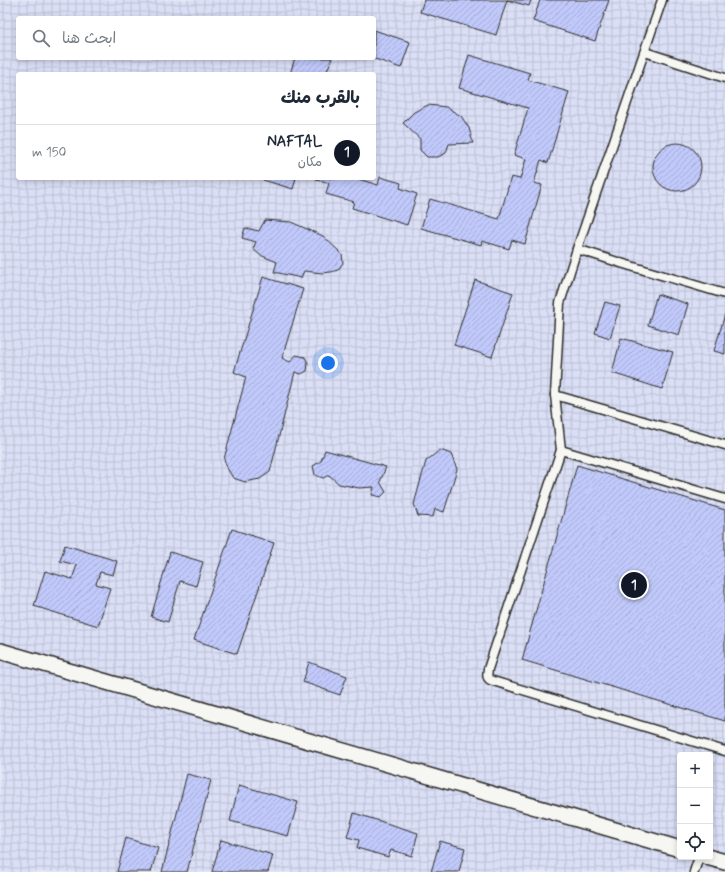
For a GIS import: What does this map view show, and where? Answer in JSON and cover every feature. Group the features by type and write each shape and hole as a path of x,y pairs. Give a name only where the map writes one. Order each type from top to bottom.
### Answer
{"street":[{"path":"0,651 677,848"},
{"path":"713,859 725,862"}],"lane":[{"path":"662,0 560,303 555,395 561,450 488,669 488,678 492,681 725,751"},
{"path":"645,52 725,78"},
{"path":"577,249 725,294"},
{"path":"555,395 725,445"},
{"path":"561,450 725,499"},
{"path":"694,872 698,860"}],"shaded area":[{"path":"0,0 725,0 725,872 0,872"}],"building":[{"path":"424,0 507,0 496,35 420,12"},
{"path":"507,0 531,0 529,6"},
{"path":"540,0 609,0 595,41 533,21"},
{"path":"376,31 410,42 401,68 376,59"},
{"path":"469,55 530,73 528,80 569,92 548,163 541,160 534,183 542,185 525,244 512,240 509,249 482,241 481,245 421,228 430,199 499,219 511,177 520,179 526,159 514,155 528,108 459,88"},
{"path":"294,60 331,60 327,72 291,72"},
{"path":"428,105 446,107 461,116 469,128 473,143 449,144 446,153 438,157 427,157 420,150 420,139 403,123 414,112"},
{"path":"672,143 682,143 694,150 701,162 701,172 694,184 682,191 672,191 664,187 657,180 653,172 653,162 657,154 664,147"},
{"path":"380,177 401,183 400,188 417,194 407,225 352,208 354,202 326,194 329,183 319,180 362,180 378,185"},
{"path":"263,180 295,180 293,189"},
{"path":"265,220 291,222 323,236 342,254 343,263 338,270 331,272 322,273 304,271 301,278 274,272 277,262 260,255 253,249 256,242 242,238 245,228 259,231"},
{"path":"263,277 303,289 282,358 290,362 296,355 305,357 308,363 307,371 301,374 295,372 270,472 260,479 245,482 233,478 224,459 246,377 234,372"},
{"path":"475,280 513,293 492,357 454,345"},
{"path":"657,294 688,304 679,335 648,325"},
{"path":"605,302 620,306 610,338 595,333"},
{"path":"725,314 725,354 714,351"},
{"path":"621,338 673,352 662,389 612,373"},
{"path":"325,450 386,467 380,482 386,492 381,497 372,495 374,487 359,488 339,484 329,475 323,478 315,475 313,466 321,461"},
{"path":"440,450 451,454 457,469 444,512 435,509 433,517 418,516 414,504 426,461"},
{"path":"577,465 725,510 725,721 522,660"},
{"path":"232,529 274,543 237,654 194,640"},
{"path":"65,545 117,561 113,575 100,572 96,584 110,588 98,626 34,606 45,571 72,579 77,565 60,561"},
{"path":"170,552 203,562 196,586 180,581 168,622 151,617"},
{"path":"309,662 347,676 340,695 303,682"},
{"path":"187,774 211,780 187,872 162,872"},
{"path":"239,785 298,802 288,836 230,821"},
{"path":"354,813 418,833 412,856 391,850 388,857 357,848 359,840 347,837"},
{"path":"126,838 158,848 151,872 117,872"},
{"path":"221,840 273,855 268,872 212,872"},
{"path":"440,841 465,848 459,872 431,872"}],"place":[{"name":"NAFTAL","path":"634,585"}]}
